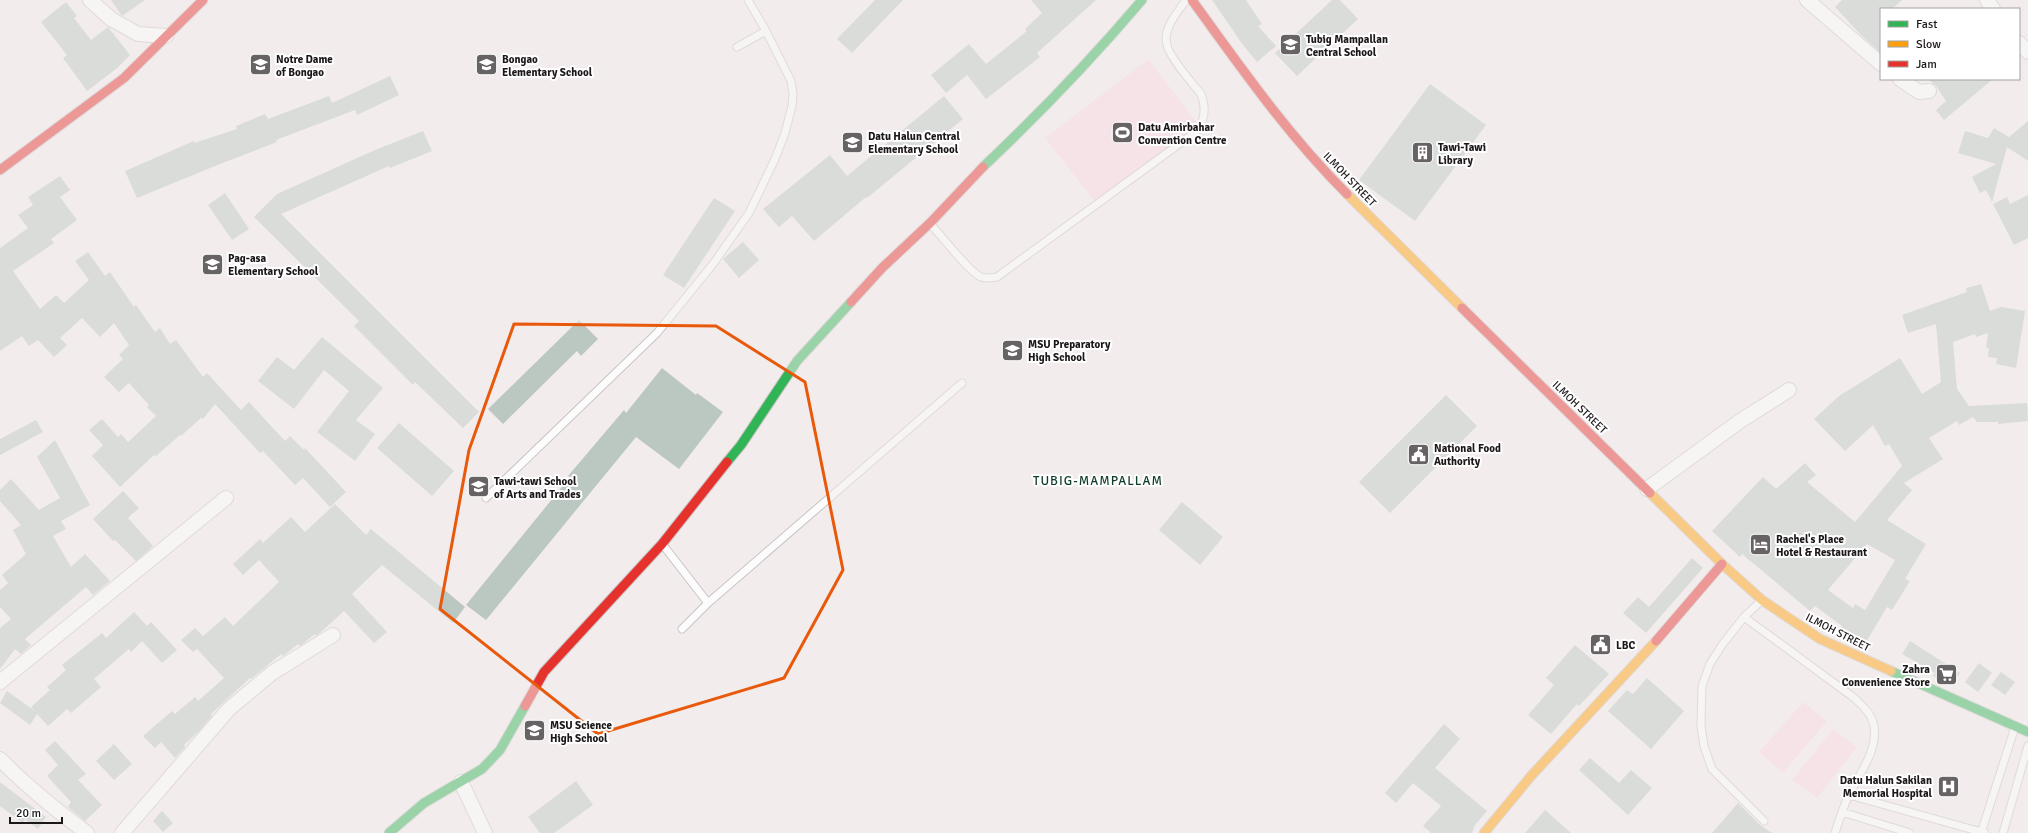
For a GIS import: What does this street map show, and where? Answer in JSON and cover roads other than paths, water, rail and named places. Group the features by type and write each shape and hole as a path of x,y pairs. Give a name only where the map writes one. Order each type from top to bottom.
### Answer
{"street":[{"path":"90,0 111,19 138,34 166,36"},
{"path":"0,170 124,78 203,0"},
{"path":"389,833 424,803 482,769 500,750 544,672 662,544 741,444 797,361 882,268 930,223 983,167 1042,111 1105,44 1142,0"},
{"name":"ILMOH STREET","path":"1192,0 1265,102 1295,139 1372,220 1722,564 1762,600 1820,639 2028,732"},
{"path":"1807,0 1880,63"},
{"path":"2020,44 2028,52"},
{"path":"1901,80 1919,92 1928,91"},
{"path":"1647,489 1740,421 1789,390"},
{"path":"0,682 226,498"},
{"path":"1484,833 1531,776 1643,656 1722,564"},
{"path":"122,833 229,708 272,673 333,635"},
{"path":"0,759 60,814 87,833"},
{"path":"461,782 485,833"}],"lane":[{"path":"486,498 657,333 712,264 749,213 775,160 785,134 792,106 791,80 748,0"},
{"path":"930,223 969,268 980,276 987,278 997,277 1197,131 1202,124 1204,102 1201,94 1166,46 1167,32 1173,18 1186,0"},
{"path":"737,47 766,31"},
{"path":"682,628 708,603 962,383"},
{"path":"662,544 708,603"},
{"path":"1762,600 1744,617 1722,645 1710,664 1702,686 1701,726 1704,746 1712,769 1764,821"},
{"path":"1744,617 1853,697 1865,708 1872,718 1874,727 1871,751 1849,795 1835,833"},
{"path":"1849,795 1982,833 2015,727"},
{"path":"2003,833 2028,746"},
{"path":"1842,812 1910,833"}],"place":[{"name":"Tubig Mampallan Central School","path":"1291,45"},
{"name":"Notre Dame of Bongao","path":"261,65"},
{"name":"Bongao Elementary School","path":"486,65"},
{"name":"Datu Amirbahar Convention Centre","path":"1123,133"},
{"name":"Datu Halun Central Elementary School","path":"852,142"},
{"name":"Tawi-Tawi Library","path":"1422,153"},
{"name":"Pag-asa Elementary School","path":"212,264"},
{"name":"MSU Preparatory High School","path":"1012,350"},
{"name":"National Food Authority","path":"1418,454"},
{"name":"Tawi-tawi School of Arts and Trades","path":"478,487"},
{"name":"Rachel's Place Hotel & Restaurant","path":"1761,545"},
{"name":"LBC","path":"1600,645"},
{"name":"Zahra Convenience Store","path":"1946,675"},
{"name":"MSU Science High School","path":"534,731"},
{"name":"Datu Halun Sakilan Memorial Hospital","path":"1948,786"}],"district":[{"name":"TUBIG-MAMPALLAM","path":"1098,480"}]}
